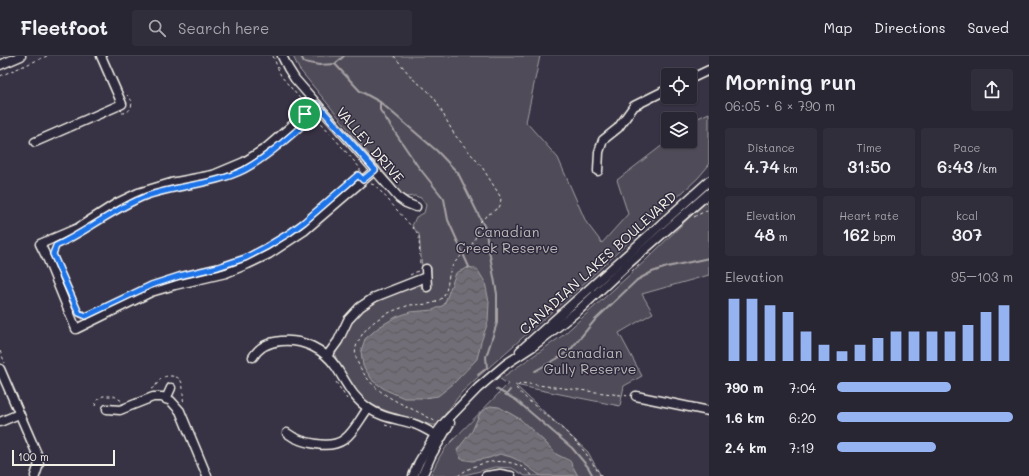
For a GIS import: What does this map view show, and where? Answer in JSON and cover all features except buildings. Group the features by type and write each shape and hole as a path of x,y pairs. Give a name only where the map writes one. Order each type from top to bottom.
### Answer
{"street":[{"path":"0,65 21,56"},
{"path":"35,142 122,104 101,56"},
{"name":"VALLEY DRIVE","path":"282,56 292,75 401,200 416,207"},
{"path":"697,76 709,70"},
{"path":"598,171 599,148 603,140 619,126 634,106 661,92"},
{"path":"317,104 266,148 238,165 207,176 171,183 142,192 117,204 78,228 40,244 76,329 151,292 226,273 270,254 304,231 375,170"},
{"name":"CANADIAN LAKES BOULEVARD","path":"506,364 709,181"},
{"name":"CANADIAN LAKES BOULEVARD","path":"422,476 442,426 482,383 506,364 532,347 580,309 629,262 709,193"},
{"path":"327,356 338,341 350,317 360,307 375,297 424,272 427,287"},
{"path":"253,357 258,350 268,344 288,340 308,344 327,356 337,368 351,392 368,408 388,418 416,425 438,436"},
{"path":"0,369 38,458 39,464 35,476"},
{"path":"166,399 171,388"},
{"path":"636,396 709,411"},
{"path":"107,409 123,409 153,397 166,399 174,404 180,411 207,476"},
{"path":"287,433 305,442 326,445 336,444 342,442 348,436 368,408"},
{"name":"CANADIAN LAKES BOULEVARD","path":"413,476 422,457 459,408"},
{"path":"0,422 19,414"},
{"path":"486,476 500,474 512,476"}],"path":[{"path":"0,76 46,56"},
{"path":"273,56 281,76 302,102 302,107 300,109 305,114"},
{"path":"394,56 413,79 427,90 435,99 454,134 482,167 501,198 500,206 483,219 477,227 473,243 450,270 445,292 442,298 433,304 409,305 390,312 373,322 363,332 357,342 355,356 358,364 372,386 390,398 442,426"},
{"path":"312,118 317,118 360,168 360,173 358,175 304,222 266,247 245,258 218,267 151,285 86,316 79,313 53,254 56,246 73,238 129,204 147,196 201,184 244,170 270,152 312,118"},
{"path":"363,180 367,186 370,184 375,184 419,235 419,264 424,272"},
{"path":"150,390 163,378 168,376 180,379 183,384 183,399 186,409"},
{"path":"601,476 588,455 573,439 535,407 516,388 521,383 636,396"},
{"path":"95,406 98,400 103,396 113,396 121,401 126,400"},
{"path":"458,476 474,466 495,461 507,462 520,466 533,476"}],"green space":[{"name":"Canadian Creek Reserve","path":"293,56 540,56 526,122 558,158 586,222 602,243 628,214 617,180 661,146 661,148 697,148 697,119 709,113 709,165 698,178 590,278 462,392 437,425 428,424 381,409 367,401 351,385 335,354 352,322 360,312 378,301 416,284 420,284 423,290 431,289 431,267 422,268 419,234 412,226 416,217 424,213 426,205 421,198 415,196 405,197 401,193 299,69"},
{"name":"Canadian Gully Reserve","path":"707,200 709,202 709,275 642,294 653,313 619,333 642,376 624,386 620,406 515,385 588,452 601,476 525,476 512,468 495,467 461,476 430,476 447,446 508,384 500,379 562,336 645,261"}],"water":[{"path":"469,267 477,269 485,282 489,302 488,322 477,359 453,384 438,396 404,398 386,390 373,381 363,366 361,351 365,339 379,327 396,317 410,312 433,310 444,305 456,273"},
{"path":"490,406 499,407 520,419 556,454 570,461 578,476 541,476 520,461 500,454 473,461 461,459 457,450 472,431 480,413"}],"waterway":[{"path":"301,56 304,62 319,65 335,64 360,91 380,102 380,110 417,165 444,199 448,220 469,267 468,268"},
{"path":"335,64 344,56"},
{"path":"380,102 437,151 458,173 485,228 497,294 497,323 486,357 487,368 478,375"},
{"path":"535,371 571,349 595,320 637,280 652,272 667,267 709,258"},
{"path":"496,389 516,400 572,448 588,467 593,476"},
{"path":"506,395 510,390"}],"route":[{"path":"317,104 375,170 363,180 358,175 304,222 277,241 245,258 201,272 179,276 151,285 86,316 79,313 53,254 56,246 101,222 116,211 147,196 216,180 244,170 270,152 309,120 305,114 317,104"}]}
